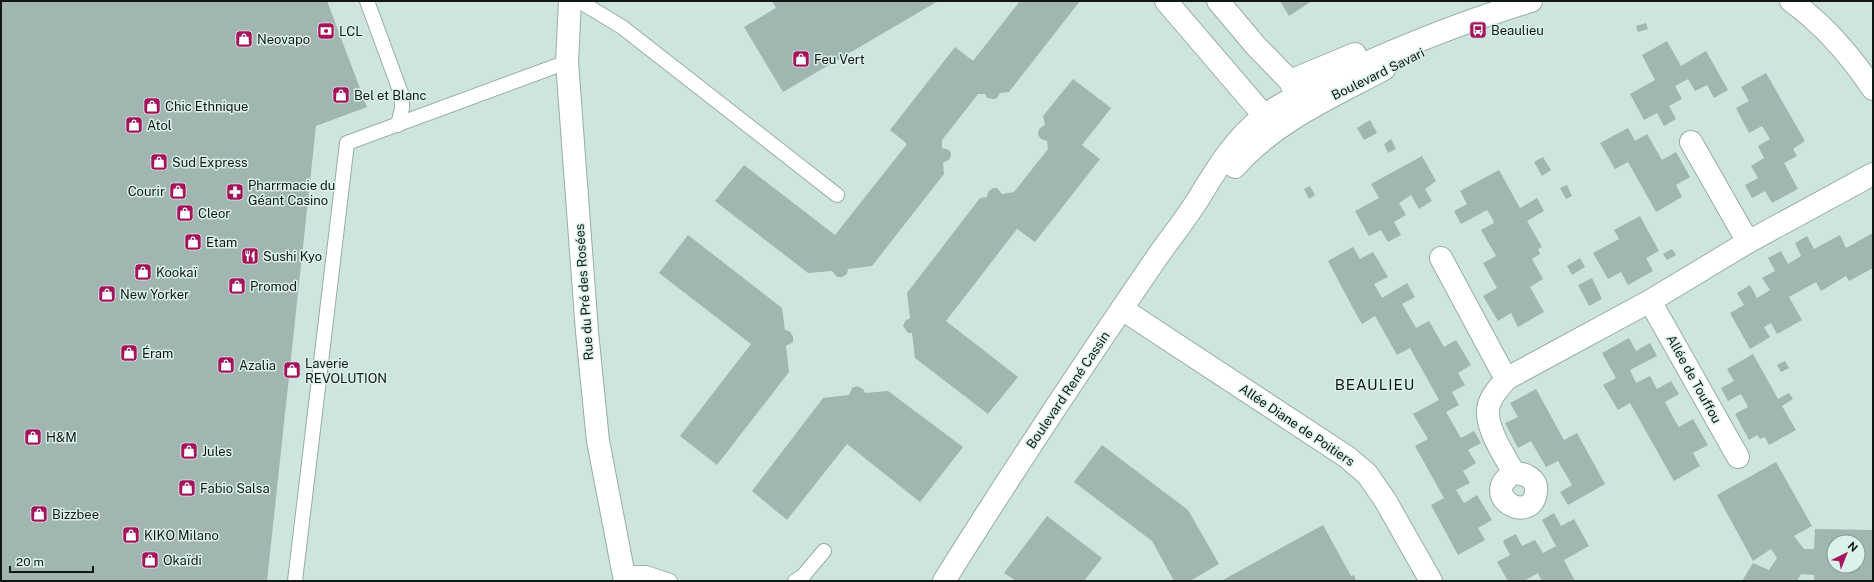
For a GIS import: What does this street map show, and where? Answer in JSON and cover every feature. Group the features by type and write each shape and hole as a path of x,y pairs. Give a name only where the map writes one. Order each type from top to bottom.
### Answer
{"street":[{"name":"Rue du Pré des Rosées","path":"570,1 567,62 594,404 605,479 625,577"},
{"path":"1166,1 1275,123"},
{"path":"1218,1 1293,88"},
{"name":"Boulevard Savari","path":"1275,123 1293,88 1323,66 1422,27 1463,17 1497,12 1531,1"},
{"path":"1791,1 1811,15 1835,38 1873,89"},
{"name":"Boulevard Savari","path":"1275,123 1385,69 1457,37 1497,12"},
{"name":"Boulevard René Cassin","path":"944,581 993,502 1122,309 1196,202 1210,178 1239,139 1275,123"},
{"path":"1692,142 1748,242"},
{"path":"1514,473 1494,436 1489,422 1488,412 1490,402 1506,379 1650,301 1748,242 1873,174"},
{"path":"1441,258 1506,379"},
{"name":"Allée de Touffou","path":"1650,301 1738,457"},
{"name":"Allée Diane de Poitiers","path":"1122,309 1347,457 1367,474 1385,500 1431,581"}],"lane":[{"path":"367,1 402,96 402,108 398,125"},
{"path":"579,1 627,30 837,195"},
{"path":"295,581 347,143 567,62"},
{"path":"795,581 803,576 824,551"},
{"path":"625,577 646,573 670,581"}],"building":[{"path":"1,1 327,1 367,107 316,126 267,581 1,581"},
{"name":"Feu Vert","path":"772,1 938,1 783,92 744,27 776,8"},
{"path":"1020,1 1080,1 1009,92 1000,93 997,98 994,99 987,98 985,94 978,94 942,140 942,148 949,150 951,153 950,159 943,163 944,174 872,266 848,269 847,274 842,277 837,277 832,271 808,273 715,201 744,165 835,235 907,144 890,130 955,47 973,61"},
{"path":"1280,1 1312,1 1289,16"},
{"path":"1646,23 1648,29 1638,32 1636,26"},
{"path":"1667,41 1681,66 1706,51 1728,90 1714,98 1707,85 1695,91 1688,79 1675,86 1682,99 1669,106 1676,119 1664,126 1657,113 1644,120 1630,94 1655,80 1642,55"},
{"path":"1766,73 1805,141 1793,149 1797,156 1784,163 1798,189 1772,203 1765,191 1752,198 1745,185 1758,178 1751,166 1764,158 1758,146 1770,139 1762,126 1749,133 1736,108 1749,101 1741,87"},
{"path":"1073,79 1111,108 1082,145 1100,159 1035,242 1017,229 946,321 1018,377 988,414 915,358 912,333 908,333 903,326 905,321 910,318 907,293 980,198 987,197 988,192 993,188 997,188 1002,194 1014,192 1048,149 1047,141 1041,139 1038,135 1039,129 1045,125 1043,116"},
{"path":"1370,120 1377,133 1364,140 1357,128"},
{"path":"1628,128 1635,141 1647,134 1662,160 1676,152 1690,177 1676,185 1682,197 1656,212 1628,162 1615,169 1600,143"},
{"path":"1391,139 1396,149 1388,153 1384,144"},
{"path":"1422,156 1436,181 1425,189 1432,201 1419,209 1411,195 1399,203 1406,215 1394,222 1401,235 1388,242 1381,230 1369,236 1355,211 1379,198 1371,184"},
{"path":"1543,157 1551,170 1542,176 1534,162"},
{"path":"1499,170 1520,208 1537,198 1544,211 1527,221 1542,247 1538,249 1540,254 1532,259 1543,279 1530,287 1544,312 1518,327 1511,313 1498,321 1483,296 1497,288 1483,263 1496,256 1481,230 1494,223 1491,216 1487,210 1461,224 1454,211 1467,204 1460,191"},
{"path":"1567,185 1572,196 1566,199 1560,188"},
{"path":"1310,186 1315,195 1309,199 1304,189"},
{"path":"1640,216 1659,251 1646,258 1653,271 1628,285 1621,272 1608,279 1593,253 1619,239 1614,230"},
{"path":"1873,233 1873,268 1849,281 1846,276 1821,291 1816,282 1789,297 1802,320 1777,334 1771,323 1764,327 1770,337 1750,349 1730,313 1744,305 1737,293 1750,285 1757,298 1770,290 1762,278 1775,271 1768,258 1781,251 1788,264 1801,256 1795,243 1807,236 1814,249 1840,235 1846,248"},
{"path":"688,235 782,308 785,330 789,331 793,336 793,342 786,346 789,372 717,465 680,436 751,344 659,273"},
{"path":"1353,247 1360,259 1373,252 1388,277 1374,284 1382,298 1407,283 1415,297 1402,304 1416,328 1429,321 1444,347 1456,340 1471,365 1458,373 1465,385 1452,392 1459,405 1446,412 1461,438 1474,431 1481,443 1468,450 1476,463 1463,471 1470,483 1456,490 1464,503 1477,495 1492,520 1478,528 1485,540 1458,555 1431,505 1444,498 1415,446 1428,439 1413,414 1439,400 1410,348 1397,355 1375,316 1362,324 1355,312 1328,261"},
{"path":"1672,249 1676,255 1667,260 1663,254"},
{"path":"1580,258 1585,267 1572,275 1567,266"},
{"path":"1592,278 1602,299 1589,306 1578,285"},
{"path":"1629,338 1636,351 1650,343 1657,356 1630,370 1636,383 1650,376 1657,389 1671,381 1679,394 1665,402 1675,421 1679,427 1693,419 1708,445 1693,453 1700,466 1674,481 1630,403 1618,410 1603,385 1616,378 1602,353"},
{"path":"1753,354 1778,399 1789,393 1793,399 1782,406 1796,430 1769,445 1765,437 1760,439 1757,435 1749,440 1735,414 1748,407 1741,394 1728,401 1721,388 1734,381 1727,369"},
{"path":"1785,361 1789,368 1781,372 1777,365"},
{"path":"857,386 863,389 865,393 888,391 963,447 920,502 847,444 787,520 752,491 823,398 849,395 852,388"},
{"path":"1536,389 1564,440 1577,433 1605,484 1568,505 1560,492 1572,485 1558,461 1546,467 1531,441 1518,448 1505,423 1518,417 1510,403"},
{"path":"1102,445 1188,510 1219,564 1190,581 1174,581 1152,541 1074,482"},
{"path":"1776,462 1812,526 1794,536 1804,549 1814,549 1815,529 1873,530 1873,581 1814,581 1814,575 1801,574 1797,581 1742,581 1753,563 1769,570 1777,558 1771,549 1753,561 1717,495"},
{"path":"1554,513 1561,526 1574,519 1589,546 1564,560 1575,581 1542,581 1538,573 1524,581 1508,581 1497,562 1510,555 1503,542 1504,540 1516,534 1522,546 1535,540 1543,553 1556,546 1542,520"},
{"path":"1047,516 1102,558 1084,581 1016,581 1004,573"},
{"path":"1323,525 1351,576 1354,575 1356,581 1221,581"}],"place":[{"name":"Beaulieu","path":"1478,30"},
{"name":"LCL","path":"326,31"},
{"name":"Neovapo","path":"244,39"},
{"name":"Feu Vert","path":"801,59"},
{"name":"Bel et Blanc","path":"341,95"},
{"name":"Chic Ethnique","path":"152,106"},
{"name":"Atol","path":"134,125"},
{"name":"Sud Express","path":"159,162"},
{"name":"Courir","path":"178,191"},
{"name":"Pharrmacie du Géant Casino","path":"235,192"},
{"name":"Cleor","path":"185,213"},
{"name":"Etam","path":"193,242"},
{"name":"Sushi Kyo","path":"250,256"},
{"name":"Kookaï","path":"143,272"},
{"name":"Promod","path":"237,286"},
{"name":"New Yorker","path":"107,294"},
{"name":"Éram","path":"129,353"},
{"name":"Azalia","path":"226,365"},
{"name":"Laverie REVOLUTION","path":"292,370"},
{"name":"H&M","path":"33,437"},
{"name":"Jules","path":"189,451"},
{"name":"Fabio Salsa","path":"187,488"},
{"name":"Bizzbee","path":"39,514"},
{"name":"KIKO Milano","path":"131,535"},
{"name":"Okaïdi","path":"150,560"}],"district":[{"name":"BEAULIEU","path":"1375,384"}]}
